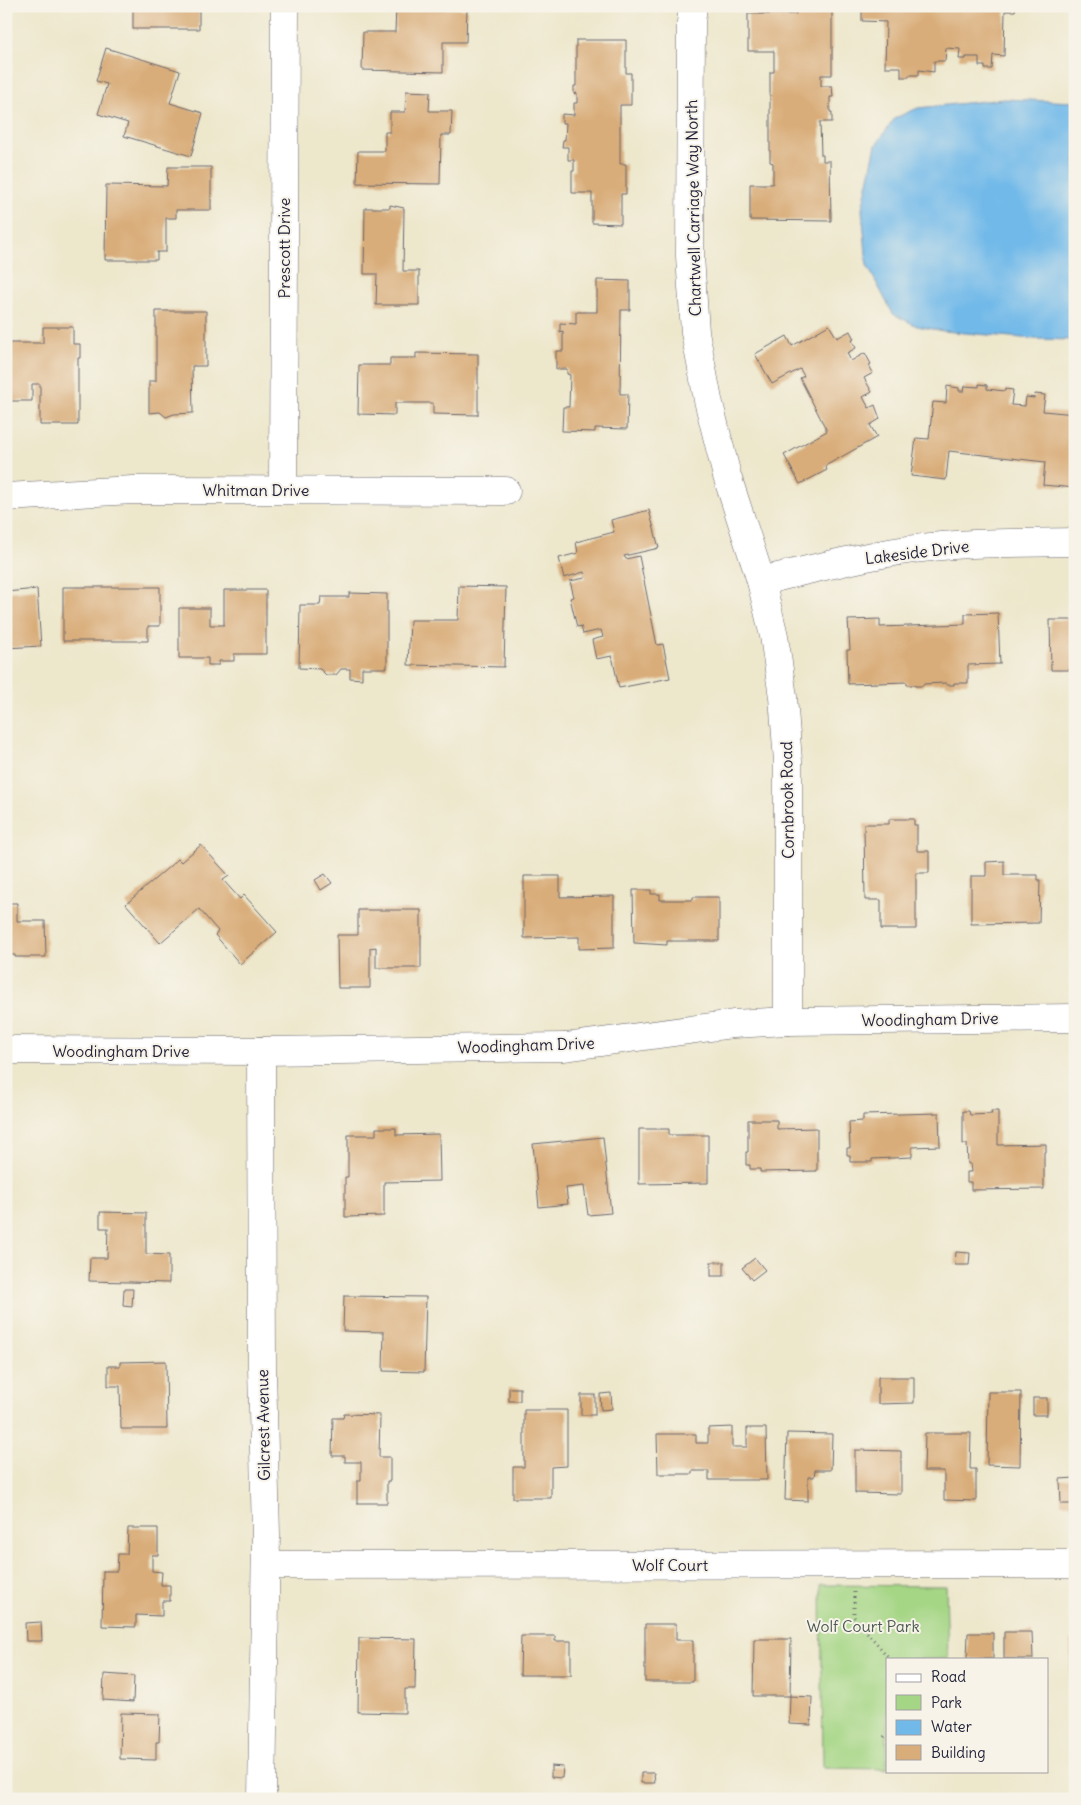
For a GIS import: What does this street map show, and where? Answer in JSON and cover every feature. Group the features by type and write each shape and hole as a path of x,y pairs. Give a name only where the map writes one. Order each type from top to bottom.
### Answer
{"street":[{"name":"Prescott Drive","path":"283,489 285,6"},
{"name":"Chartwell Carriage Way North","path":"693,6 690,23 690,256 695,332 708,400 727,476 761,581"},
{"name":"Whitman Drive","path":"6,497 133,490 506,491"},
{"name":"Lakeside Drive","path":"761,581 863,558 915,549 967,544 1075,542"},
{"name":"Cornbrook Road","path":"761,581 783,697 788,761 788,1021"},
{"name":"Woodingham Drive","path":"6,1050 261,1051 565,1047 733,1024 788,1021 1075,1018"},
{"name":"Gilcrest Avenue","path":"261,1051 262,1368 266,1565 262,1799"},
{"name":"Wolf Court","path":"266,1565 1075,1564"}],"path":[{"path":"854,1586 854,1617 889,1658"}],"green space":[{"name":"Wolf Court Park","path":"821,1585 946,1586 948,1658 886,1658 886,1769 823,1768"}],"water":[{"path":"1004,99 1075,102 1075,340 1034,339 943,331 917,326 893,314 867,265 862,209 876,145 895,118 918,108"}],"building":[{"path":"133,6 199,6 199,29 133,29"},
{"path":"396,6 445,6 445,8 467,9 466,42 443,42 443,72 362,70 363,32 395,32"},
{"path":"862,6 910,6 910,9 944,10 944,6 1016,6 1015,11 1005,11 1004,56 993,55 992,69 985,69 985,66 979,66 979,57 959,59 960,49 946,48 945,61 934,61 934,72 919,70 919,75 901,77 901,67 885,67 886,22 862,21"},
{"path":"796,11 832,11 832,75 821,75 821,86 832,86 833,97 830,97 830,112 832,112 832,122 820,122 821,155 823,155 823,161 830,161 831,221 750,220 750,184 773,184 773,163 770,162 770,72 774,72 774,51 748,51 748,14 796,14"},
{"path":"576,40 626,40 626,73 631,73 631,105 620,105 620,164 626,164 626,194 621,194 621,224 592,223 592,193 572,193 574,160 568,160 568,147 562,147 563,140 565,140 566,123 562,123 562,114 574,115 574,103 577,103 577,93 574,94 574,86 576,86"},
{"path":"106,48 180,71 170,103 203,113 191,156 124,136 128,123 98,114 107,84 96,81"},
{"path":"406,91 430,92 429,111 452,111 451,135 441,135 440,184 357,183 358,151 385,151 385,132 390,132 390,112 405,112"},
{"path":"168,167 211,167 211,210 176,210 176,218 166,218 166,252 157,252 157,260 105,260 106,185 167,186"},
{"path":"390,205 404,208 403,271 419,271 419,305 376,305 377,274 364,274 365,208 390,208"},
{"path":"597,280 630,281 630,310 621,310 620,394 628,394 627,429 595,428 595,432 562,431 563,407 569,407 570,375 567,374 567,369 556,369 556,351 563,351 563,331 560,332 560,323 576,324 576,312 597,312"},
{"path":"156,311 206,311 206,366 192,366 193,413 174,414 166,417 160,412 149,413 149,381 156,381"},
{"path":"829,325 837,338 850,331 856,348 847,353 851,361 865,353 871,364 869,365 873,373 864,378 872,392 863,397 869,408 875,405 880,419 870,425 877,437 825,466 827,470 800,484 784,455 827,431 800,378 804,376 800,369 772,384 755,354 787,336 792,346"},
{"path":"43,327 73,327 73,344 80,344 80,358 78,358 78,425 40,425 40,384 32,384 32,401 6,401 6,343 43,343"},
{"path":"416,353 478,354 478,415 433,414 433,403 395,403 395,415 358,414 359,365 390,365 390,358 416,358"},
{"path":"979,384 987,385 987,389 1013,390 1011,405 1025,406 1026,397 1034,398 1035,394 1045,395 1043,411 1075,414 1075,488 1043,485 1045,462 949,451 946,480 911,476 916,438 929,439 933,402 946,403 947,386 964,391 965,386 979,387"},
{"path":"649,510 659,548 624,556 626,559 639,556 657,645 663,644 670,678 619,688 612,656 596,659 592,640 603,637 601,630 583,634 581,626 577,627 570,598 574,597 570,581 585,578 584,572 564,578 559,558 578,553 576,542 614,532 611,520"},
{"path":"459,586 506,587 504,667 408,665 410,620 458,620"},
{"path":"63,587 160,587 160,626 148,626 148,641 63,641"},
{"path":"37,589 41,646 6,648 6,592"},
{"path":"224,590 266,590 266,654 234,654 234,661 219,661 219,665 208,665 208,658 179,658 179,608 210,608 210,625 224,625"},
{"path":"349,593 387,594 387,668 362,668 362,679 350,678 350,669 341,669 336,675 326,675 320,669 299,668 300,605 320,605 321,597 349,597"},
{"path":"998,613 1000,664 968,665 968,683 954,683 954,685 946,685 946,683 923,684 923,686 907,685 907,682 848,684 847,650 850,650 848,620 880,619 880,627 965,624 965,614"},
{"path":"1050,620 1075,620 1075,670 1051,670"},
{"path":"889,819 914,819 914,825 917,825 917,851 929,851 929,873 916,873 916,929 881,929 881,900 865,900 864,824 889,824"},
{"path":"201,845 229,876 223,880 240,899 244,895 277,932 240,964 215,935 218,931 199,909 160,943 126,904 178,859 181,862"},
{"path":"1004,861 1004,875 1038,875 1038,880 1040,880 1039,923 971,924 971,876 986,876 986,862"},
{"path":"325,874 332,883 321,890 315,880"},
{"path":"524,876 560,876 560,897 614,896 614,948 579,949 579,937 524,938"},
{"path":"633,890 651,890 651,894 660,894 660,900 693,900 693,897 719,897 719,941 667,941 667,945 634,943"},
{"path":"6,903 17,903 17,921 45,921 46,957 15,957 15,955 6,955"},
{"path":"358,910 421,910 421,968 376,968 376,947 370,948 370,988 338,988 337,935 358,935"},
{"path":"963,1111 969,1111 970,1115 992,1114 991,1111 998,1111 998,1145 1046,1144 1046,1152 1044,1152 1044,1189 971,1190 971,1182 967,1182 967,1172 972,1172 971,1164 968,1164 967,1144 963,1144"},
{"path":"939,1113 940,1146 912,1147 912,1157 872,1159 872,1162 850,1162 850,1155 847,1155 847,1148 850,1148 849,1122 863,1121 863,1115"},
{"path":"748,1120 777,1120 777,1129 817,1128 817,1171 760,1172 760,1169 750,1169 750,1165 746,1165"},
{"path":"376,1128 396,1128 396,1135 439,1134 440,1181 384,1182 384,1216 345,1217 345,1177 348,1177 348,1135 376,1135"},
{"path":"639,1129 669,1129 669,1135 708,1135 708,1183 639,1184"},
{"path":"603,1137 611,1213 588,1215 584,1186 566,1188 568,1204 539,1207 533,1144"},
{"path":"100,1212 146,1213 146,1254 169,1255 169,1283 89,1281 90,1258 107,1258 108,1228 100,1228"},
{"path":"956,1252 970,1253 969,1265 955,1265"},
{"path":"755,1258 765,1270 752,1280 742,1268"},
{"path":"711,1262 724,1262 724,1276 711,1276"},
{"path":"124,1289 133,1289 132,1307 123,1306"},
{"path":"344,1296 426,1297 424,1372 383,1371 384,1332 343,1331"},
{"path":"166,1361 167,1429 121,1429 120,1386 108,1386 108,1366 120,1366 120,1362"},
{"path":"878,1377 914,1377 914,1403 878,1404"},
{"path":"509,1388 520,1388 520,1401 509,1401"},
{"path":"988,1392 1021,1392 1020,1466 987,1465"},
{"path":"611,1393 612,1409 601,1410 600,1394"},
{"path":"581,1395 595,1395 595,1415 581,1415"},
{"path":"1033,1398 1047,1398 1047,1415 1033,1415"},
{"path":"524,1410 567,1410 567,1466 551,1467 551,1498 513,1498 513,1467 524,1467"},
{"path":"344,1414 380,1415 379,1457 390,1457 390,1481 387,1481 387,1503 357,1503 357,1481 361,1481 361,1462 345,1462 345,1456 332,1456 333,1418 343,1418"},
{"path":"732,1427 732,1447 747,1447 747,1428 766,1428 767,1480 709,1480 709,1471 692,1471 692,1474 658,1474 657,1434 696,1434 696,1443 708,1443 708,1428"},
{"path":"787,1433 832,1434 831,1470 815,1470 814,1477 808,1477 808,1501 785,1500"},
{"path":"925,1433 971,1433 970,1469 976,1469 976,1501 944,1500 944,1471 924,1471"},
{"path":"855,1450 901,1451 901,1494 855,1493"},
{"path":"1075,1478 1075,1504 1061,1504 1060,1479"},
{"path":"128,1528 158,1528 158,1555 152,1555 152,1571 162,1572 161,1585 170,1585 170,1601 162,1601 162,1616 136,1615 136,1627 102,1626 103,1571 117,1571 118,1554 127,1554"},
{"path":"41,1622 42,1641 26,1641 25,1623"},
{"path":"645,1624 676,1624 676,1640 693,1640 693,1682 645,1682"},
{"path":"1004,1632 1032,1632 1033,1658 1004,1658"},
{"path":"968,1633 993,1633 993,1658 967,1658"},
{"path":"521,1636 555,1636 555,1641 571,1641 571,1675 520,1675"},
{"path":"359,1638 416,1639 415,1689 405,1689 405,1713 358,1712"},
{"path":"754,1639 791,1639 790,1696 753,1696"},
{"path":"1070,1641 1075,1641 1075,1711 1070,1711"},
{"path":"104,1674 134,1676 133,1702 103,1700"},
{"path":"790,1696 812,1697 811,1725 789,1724"},
{"path":"121,1713 160,1714 159,1742 156,1742 156,1760 120,1759"},
{"path":"551,1766 563,1767 562,1778 551,1777"},
{"path":"641,1773 654,1773 655,1783 641,1783"}]}
